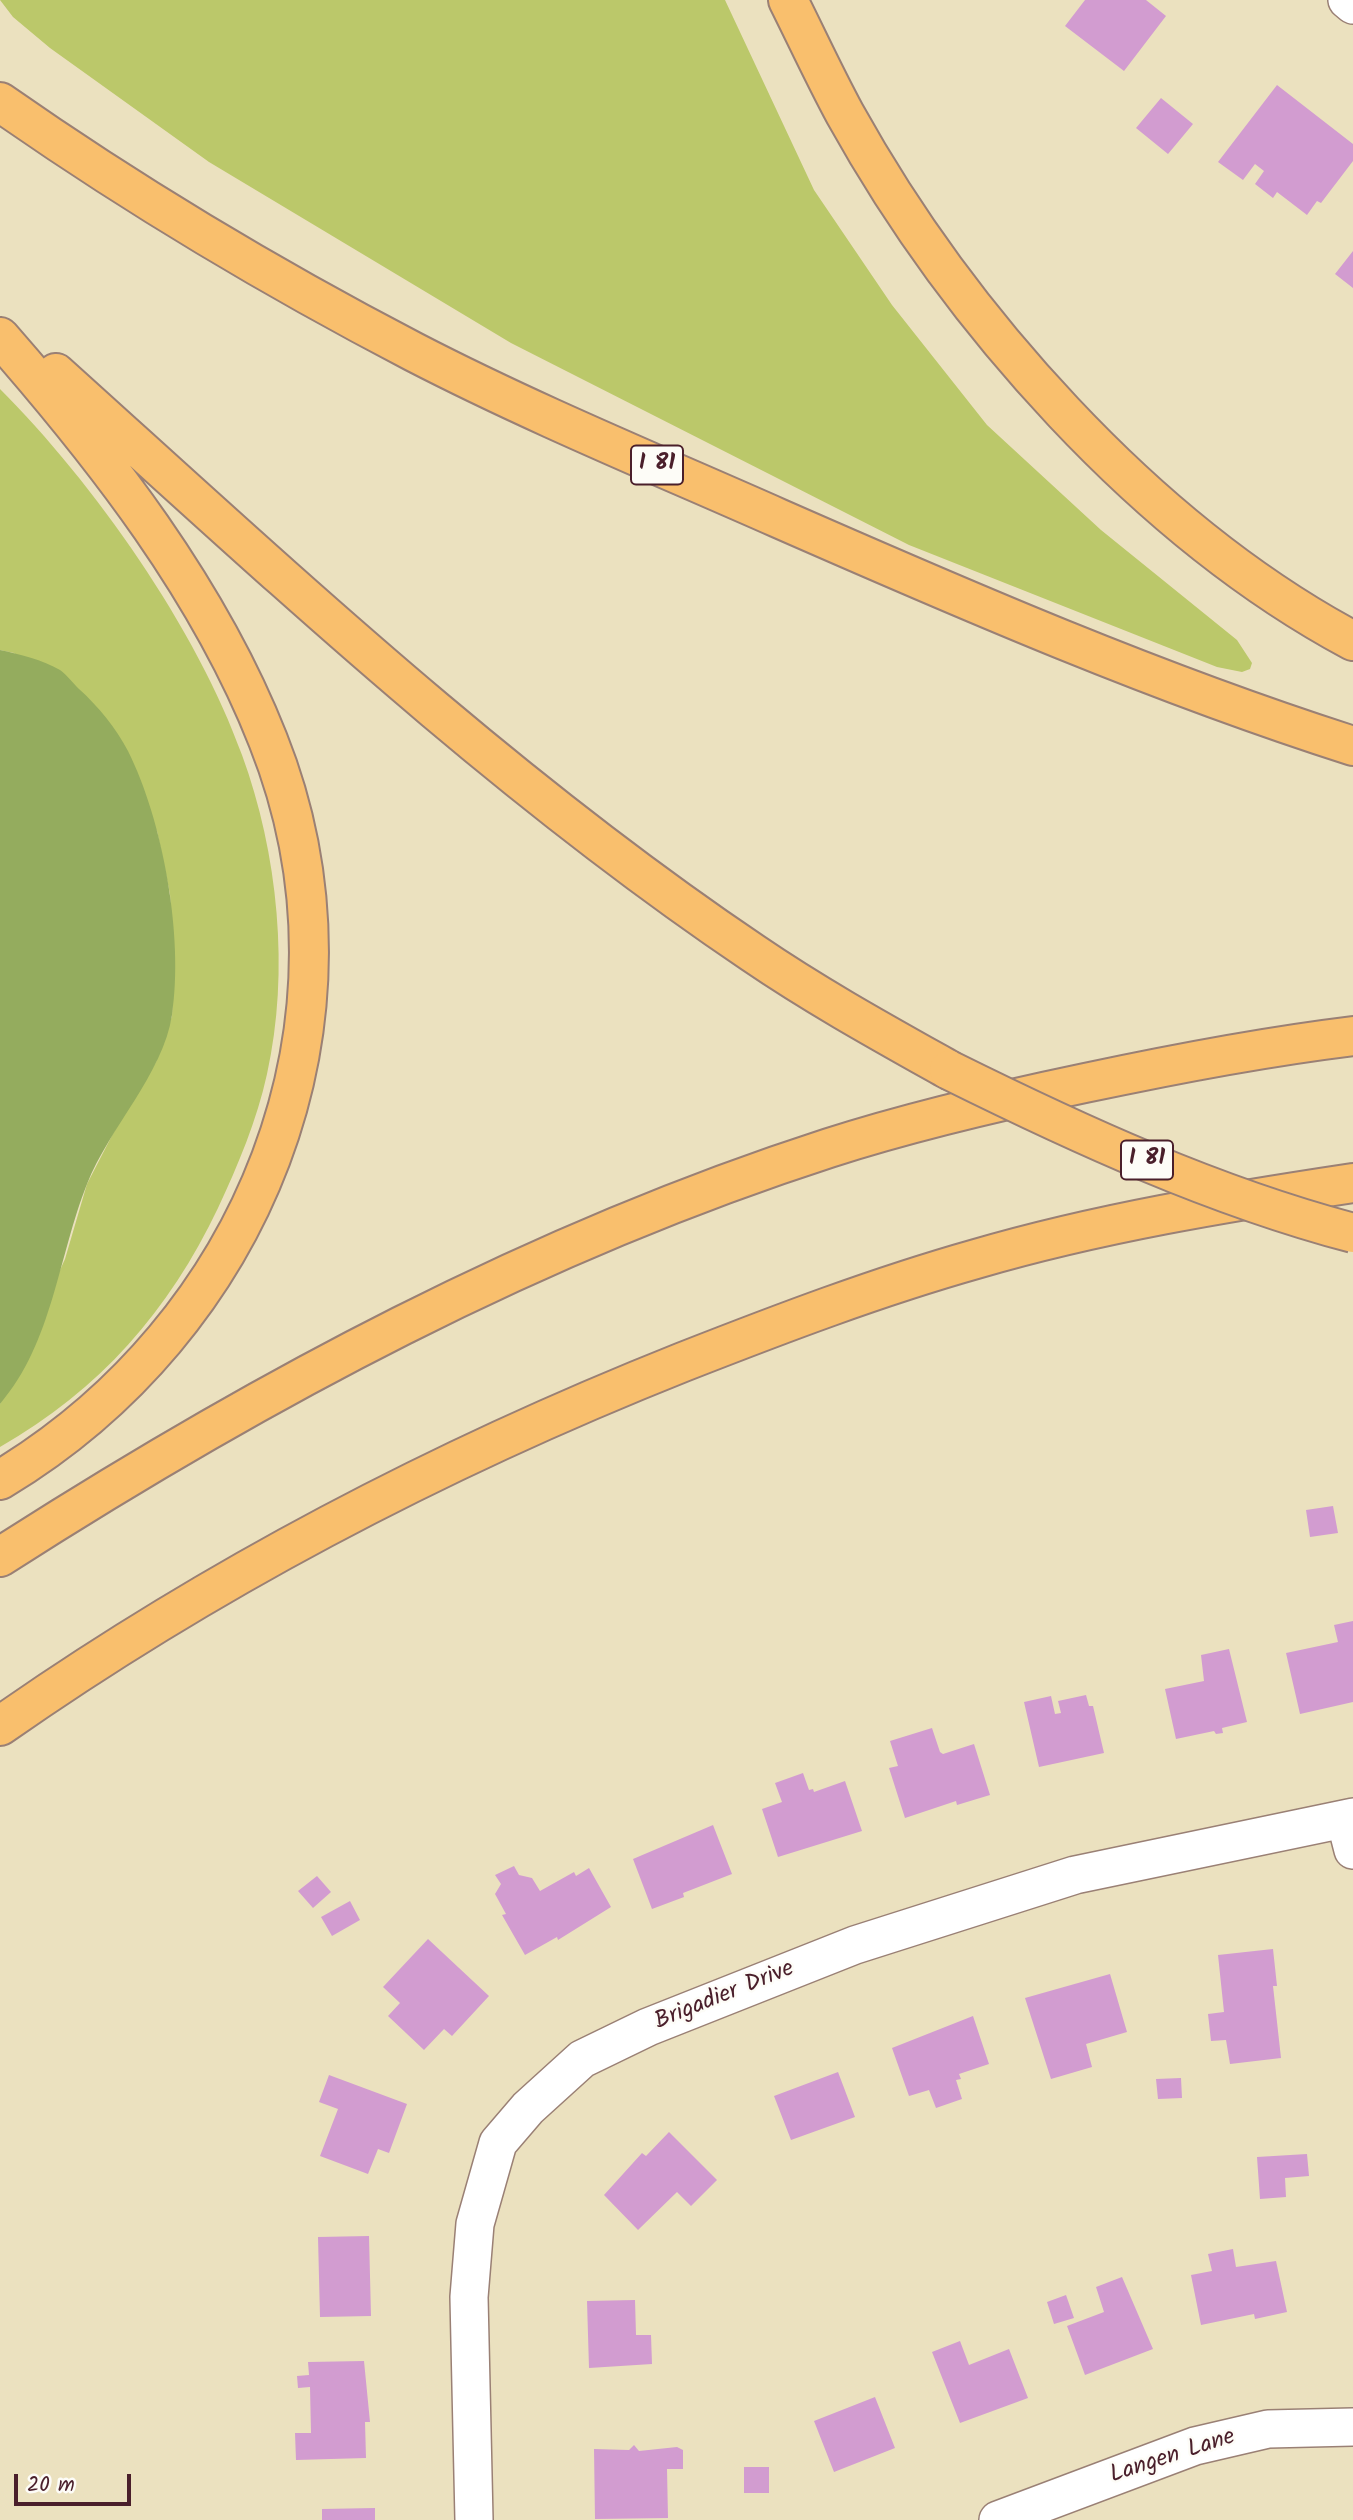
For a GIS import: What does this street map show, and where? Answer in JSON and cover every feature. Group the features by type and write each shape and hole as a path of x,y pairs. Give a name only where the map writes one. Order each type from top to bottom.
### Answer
{"highway":[{"path":"788,0 846,114 913,223 981,316 1046,391 1165,508 1235,567 1353,641"},
{"name":"I 81","path":"0,102 91,165 205,237 405,347 538,412 1045,634 1178,685 1353,746"},
{"name":"I 81","path":"0,322 306,599 580,828 756,955 949,1070 1137,1156 1272,1208 1353,1233"},
{"path":"0,337 51,396 124,492 196,599 235,669 268,740 291,813 305,895 308,937 302,1032 295,1078 269,1165 232,1245 187,1315 111,1399 55,1444 0,1480"},
{"path":"0,1557 182,1444 348,1353 520,1270 727,1184 830,1147 996,1102 1226,1054 1353,1036"},
{"path":"0,1726 151,1626 314,1530 485,1446 676,1365 769,1328 976,1258 1083,1231 1353,1183"}],"street":[{"path":"1347,0 1353,5"},
{"name":"Brigadier Drive","path":"474,2520 469,2297 475,2224 498,2143 528,2108 582,2059 648,2027 855,1945 1075,1875 1350,1829"},
{"name":"Langen Lane","path":"998,2520 1195,2446 1268,2429 1353,2427"}],"green space":[{"path":"0,0 725,0 814,190 892,305 987,425 1101,530 1237,640 1252,663 1250,669 1242,672 1217,667 909,545 511,343 209,162 50,48 13,17"},
{"path":"0,389 71,468 139,560 198,658 223,707 242,755 264,832 272,872 279,954 274,1035 263,1091 240,1159 199,1246 154,1314 128,1345 69,1400 0,1447 0,1404 65,1259 87,1184 120,1120 156,1062 172,1016 174,959 170,894 157,831 14,653 0,650"},
{"path":"0,650 39,660 60,670 100,710 128,751 151,811 168,880 173,916 175,984 167,1037 147,1080 108,1142 87,1184 53,1298 32,1354 18,1380 0,1404"}],"building":[{"path":"1085,0 1146,0 1166,16 1124,71 1065,26"},
{"path":"1277,85 1353,144 1353,161 1321,203 1317,201 1307,215 1277,192 1273,198 1255,184 1264,171 1255,164 1243,180 1218,162"},
{"path":"1161,98 1193,124 1168,154 1136,128"},
{"path":"1353,251 1353,288 1335,274"},
{"path":"1333,1506 1338,1533 1310,1537 1306,1510"},
{"path":"1353,1621 1353,1702 1300,1714 1286,1653 1338,1642 1334,1625"},
{"path":"1229,1649 1247,1722 1222,1728 1223,1733 1216,1734 1214,1731 1176,1739 1165,1689 1204,1681 1201,1655"},
{"path":"1086,1695 1089,1706 1093,1706 1104,1753 1039,1767 1024,1702 1051,1696 1055,1714 1061,1713 1058,1701"},
{"path":"932,1728 943,1754 974,1744 990,1795 957,1805 956,1801 905,1818 889,1768 898,1766 890,1741"},
{"path":"803,1773 809,1790 813,1789 814,1792 845,1781 862,1831 778,1857 762,1809 782,1802 775,1783"},
{"path":"713,1825 732,1874 683,1893 684,1897 652,1909 633,1859"},
{"path":"514,1866 519,1875 532,1878 540,1891 574,1872 576,1876 589,1868 611,1907 558,1940 557,1937 525,1955 502,1915 506,1914 495,1894 501,1884 495,1875"},
{"path":"317,1876 331,1892 313,1908 298,1891"},
{"path":"350,1901 360,1920 332,1936 321,1917"},
{"path":"428,1939 489,1996 452,2036 444,2029 424,2050 388,2016 400,2003 383,1987"},
{"path":"1273,1949 1277,1986 1273,1986 1281,2058 1230,2064 1226,2040 1211,2041 1208,2014 1224,2012 1218,1955"},
{"path":"1110,1974 1127,2032 1086,2044 1092,2067 1051,2079 1025,1998"},
{"path":"973,2016 989,2064 959,2074 961,2079 956,2080 962,2099 936,2108 929,2090 909,2096 892,2048"},
{"path":"838,2072 855,2117 791,2140 774,2096"},
{"path":"329,2075 407,2104 389,2153 378,2149 368,2174 320,2156 338,2109 319,2102"},
{"path":"1181,2078 1182,2098 1158,2099 1156,2079"},
{"path":"669,2132 717,2180 691,2206 677,2192 638,2230 604,2195 642,2153 646,2156"},
{"path":"1307,2154 1309,2176 1285,2178 1286,2197 1260,2199 1257,2157"},
{"path":"369,2236 371,2316 320,2317 318,2237"},
{"path":"1233,2249 1236,2267 1276,2261 1287,2312 1255,2319 1254,2314 1201,2325 1191,2275 1212,2271 1208,2254"},
{"path":"1122,2277 1153,2349 1085,2375 1067,2326 1104,2312 1096,2287"},
{"path":"1066,2295 1074,2318 1054,2324 1047,2302"},
{"path":"635,2300 636,2335 651,2335 652,2364 589,2368 587,2301"},
{"path":"960,2341 969,2365 1009,2349 1028,2398 960,2423 932,2352"},
{"path":"364,2361 370,2422 365,2422 366,2458 296,2460 295,2433 311,2433 310,2387 298,2388 297,2376 309,2375 308,2362"},
{"path":"875,2397 895,2448 834,2472 814,2421"},
{"path":"634,2445 639,2451 677,2447 683,2450 683,2469 667,2469 668,2518 595,2519 594,2449 629,2450"},
{"path":"744,2467 769,2467 769,2493 744,2493"},
{"path":"375,2508 375,2520 322,2520 322,2509"}]}
